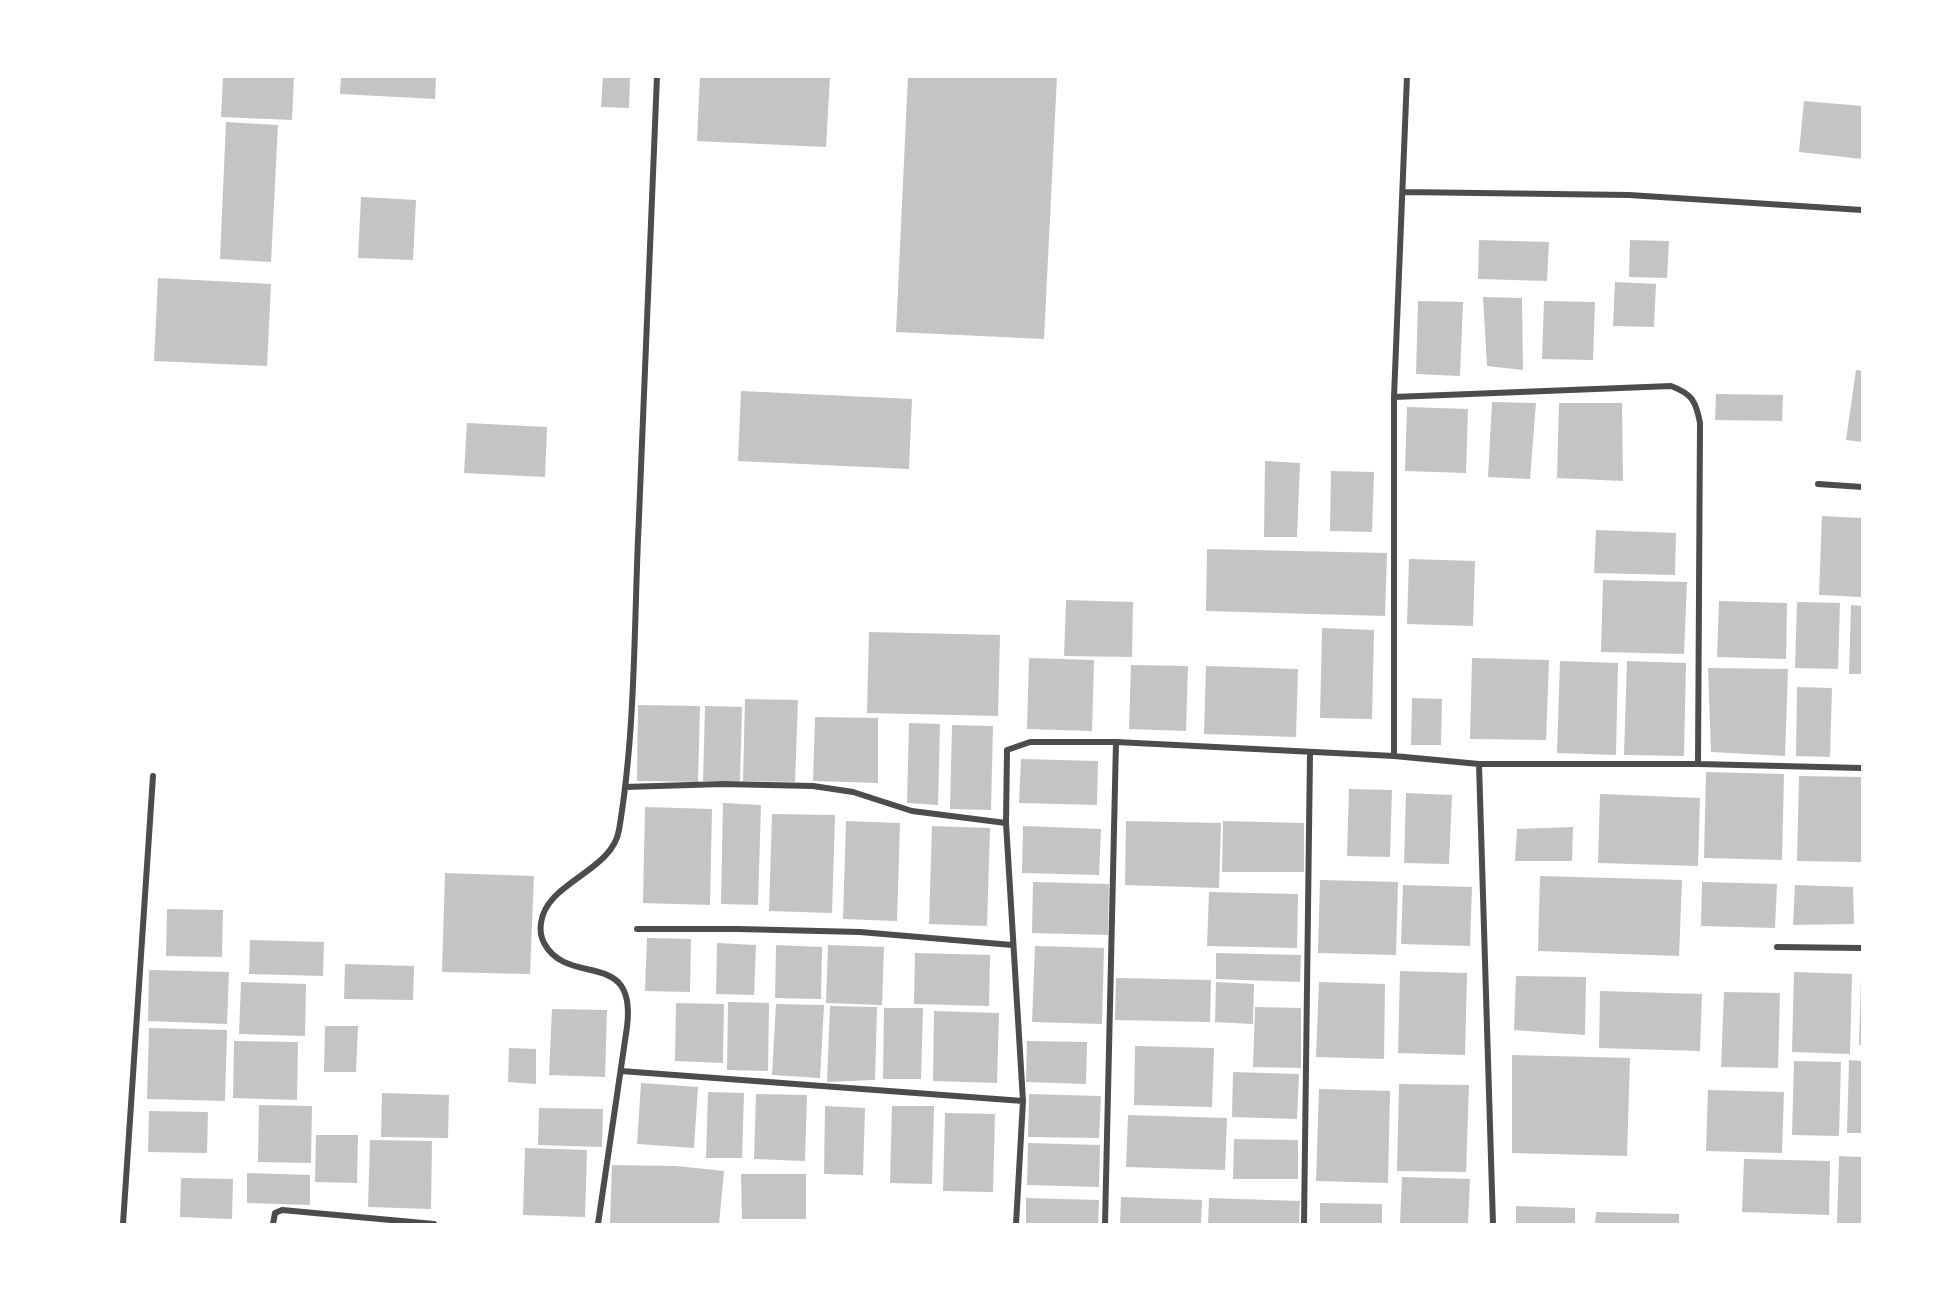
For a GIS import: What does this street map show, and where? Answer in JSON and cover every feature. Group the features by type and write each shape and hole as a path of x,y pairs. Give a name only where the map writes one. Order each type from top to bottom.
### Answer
{"street":[{"path":"598,1224 630,1008 627,996 618,982 606,974 562,962 549,953 542,938 540,924 544,911 552,900 609,853 619,833 632,701 657,76"},
{"path":"1394,756 1394,397 1407,76"},
{"path":"1403,192 1629,195 1863,210"},
{"path":"1394,397 1671,386 1686,392 1696,405 1700,423 1698,764"},
{"path":"1818,484 1863,487"},
{"path":"1016,1224 1023,1101 1006,823 1007,750 1030,742 1116,742 1394,756 1479,765 1698,764 1863,768"},
{"path":"1105,1224 1116,742"},
{"path":"1304,1224 1310,753"},
{"path":"1479,765 1493,1224"},
{"path":"123,1224 153,776"},
{"path":"625,787 723,784 813,786 853,792 912,811 1006,823"},
{"path":"637,929 860,932 1012,945"},
{"path":"1777,946 1863,948"},
{"path":"621,1071 1023,1101"},
{"path":"273,1224 275,1213 282,1210 434,1224"}],"building":[{"path":"223,76 294,76 292,120 221,117"},
{"path":"341,76 436,76 435,99 340,94"},
{"path":"603,76 630,76 629,108 601,107"},
{"path":"700,76 830,76 826,147 697,141"},
{"path":"908,76 1057,76 1044,339 896,332"},
{"path":"1804,101 1862,106 1862,159 1799,152"},
{"path":"226,122 278,125 271,262 220,259"},
{"path":"361,197 416,200 413,260 358,258"},
{"path":"1479,240 1549,242 1547,281 1478,279"},
{"path":"1630,240 1669,241 1667,278 1629,277"},
{"path":"158,278 271,284 267,366 154,361"},
{"path":"1615,282 1656,284 1654,327 1613,326"},
{"path":"1483,297 1522,298 1523,370 1487,366"},
{"path":"1418,301 1463,302 1460,376 1416,374"},
{"path":"1544,301 1595,302 1593,360 1542,359"},
{"path":"1856,370 1862,371 1862,442 1846,440"},
{"path":"741,391 912,399 909,469 738,461"},
{"path":"1716,394 1783,395 1782,421 1715,420"},
{"path":"1492,402 1536,403 1530,479 1488,477"},
{"path":"1559,403 1622,403 1623,481 1557,478"},
{"path":"1407,407 1468,409 1466,473 1405,471"},
{"path":"467,423 547,427 545,477 464,473"},
{"path":"1265,461 1300,463 1297,537 1264,537"},
{"path":"1331,471 1374,472 1372,532 1330,531"},
{"path":"1822,516 1862,518 1862,597 1819,595"},
{"path":"1596,530 1676,533 1675,575 1594,573"},
{"path":"1207,549 1387,553 1385,616 1206,611"},
{"path":"1409,559 1475,561 1473,626 1407,624"},
{"path":"1603,580 1687,582 1684,654 1601,652"},
{"path":"1066,600 1133,602 1132,657 1064,656"},
{"path":"1719,601 1787,603 1786,659 1717,657"},
{"path":"1797,602 1840,603 1838,669 1795,668"},
{"path":"1851,605 1862,606 1862,674 1849,674"},
{"path":"1322,628 1374,630 1372,719 1320,718"},
{"path":"869,632 1000,635 998,716 867,713"},
{"path":"1029,658 1094,660 1092,731 1027,729"},
{"path":"1472,658 1549,660 1546,740 1470,739"},
{"path":"1560,661 1618,663 1616,755 1557,753"},
{"path":"1627,661 1686,663 1684,756 1624,755"},
{"path":"1131,665 1188,666 1186,731 1129,729"},
{"path":"1206,666 1298,669 1296,737 1204,734"},
{"path":"1708,668 1788,669 1785,756 1711,752"},
{"path":"1797,687 1832,688 1830,757 1796,756"},
{"path":"1412,698 1442,699 1441,745 1411,745"},
{"path":"745,699 798,700 795,782 743,781"},
{"path":"638,705 700,706 698,782 637,781"},
{"path":"705,706 742,707 740,781 703,781"},
{"path":"815,717 878,718 878,783 813,781"},
{"path":"909,723 940,724 938,805 907,803"},
{"path":"952,725 993,726 991,810 950,809"},
{"path":"1021,759 1098,761 1097,805 1019,803"},
{"path":"1706,772 1784,774 1782,860 1704,858"},
{"path":"1799,776 1862,777 1862,862 1797,861"},
{"path":"1349,789 1392,790 1390,857 1347,856"},
{"path":"1406,793 1452,795 1449,864 1404,863"},
{"path":"1600,794 1700,798 1698,866 1598,863"},
{"path":"723,803 761,805 758,905 721,904"},
{"path":"645,807 712,809 710,905 643,903"},
{"path":"772,814 835,815 832,913 769,911"},
{"path":"846,821 900,823 897,921 843,919"},
{"path":"1126,821 1221,823 1219,888 1125,885"},
{"path":"1223,821 1304,823 1304,872 1222,872"},
{"path":"932,826 990,828 987,926 929,924"},
{"path":"1023,826 1101,829 1099,875 1022,873"},
{"path":"1573,827 1572,861 1515,861 1517,829"},
{"path":"445,873 534,876 530,974 442,972"},
{"path":"1540,876 1682,880 1679,956 1538,951"},
{"path":"1320,880 1398,882 1396,955 1318,953"},
{"path":"1033,882 1109,884 1108,935 1032,933"},
{"path":"1702,882 1777,884 1775,928 1701,926"},
{"path":"1403,885 1472,887 1470,946 1401,944"},
{"path":"1795,885 1853,887 1854,924 1793,925"},
{"path":"1209,892 1298,894 1297,948 1207,946"},
{"path":"167,909 223,910 222,957 166,956"},
{"path":"647,938 691,939 690,992 645,991"},
{"path":"250,940 324,942 323,976 249,974"},
{"path":"717,943 756,945 754,995 716,994"},
{"path":"776,945 822,947 821,999 775,998"},
{"path":"828,945 884,947 882,1005 826,1003"},
{"path":"1035,946 1104,948 1102,1024 1032,1022"},
{"path":"915,953 990,955 989,1006 914,1004"},
{"path":"1216,953 1301,955 1300,982 1216,979"},
{"path":"345,964 414,966 413,1000 344,999"},
{"path":"149,970 229,972 227,1024 148,1021"},
{"path":"1400,971 1467,973 1465,1055 1398,1053"},
{"path":"1794,972 1852,974 1850,1054 1792,1052"},
{"path":"1516,976 1586,977 1585,1035 1514,1030"},
{"path":"1116,978 1211,980 1210,1022 1115,1020"},
{"path":"1861,979 1862,1045 1859,1045"},
{"path":"241,982 306,984 305,1036 239,1034"},
{"path":"1216,982 1254,984 1253,1024 1215,1022"},
{"path":"1319,982 1385,984 1384,1059 1316,1057"},
{"path":"1600,991 1702,994 1700,1051 1599,1048"},
{"path":"1724,992 1780,993 1778,1068 1721,1067"},
{"path":"728,1002 769,1003 768,1071 727,1070"},
{"path":"676,1003 724,1004 723,1063 675,1061"},
{"path":"776,1004 824,1005 820,1078 772,1075"},
{"path":"830,1006 877,1007 875,1080 827,1082"},
{"path":"1255,1007 1301,1008 1301,1068 1253,1067"},
{"path":"884,1008 923,1008 921,1079 883,1079"},
{"path":"552,1009 607,1010 605,1077 549,1075"},
{"path":"934,1011 999,1013 997,1083 933,1081"},
{"path":"325,1026 358,1026 356,1072 324,1072"},
{"path":"149,1028 227,1030 225,1101 147,1099"},
{"path":"234,1041 298,1042 297,1100 233,1098"},
{"path":"1027,1041 1087,1042 1086,1084 1026,1082"},
{"path":"1135,1046 1214,1048 1212,1107 1134,1105"},
{"path":"509,1048 536,1049 536,1084 508,1082"},
{"path":"1512,1055 1630,1058 1627,1156 1512,1153"},
{"path":"1849,1060 1862,1061 1862,1133 1847,1133"},
{"path":"1794,1061 1841,1062 1839,1136 1792,1135"},
{"path":"1233,1072 1299,1074 1297,1119 1232,1117"},
{"path":"641,1083 698,1087 694,1148 637,1144"},
{"path":"1399,1084 1469,1085 1466,1172 1397,1171"},
{"path":"1319,1089 1390,1091 1388,1183 1316,1181"},
{"path":"1708,1090 1784,1092 1782,1153 1706,1151"},
{"path":"708,1092 744,1093 742,1158 706,1158"},
{"path":"382,1093 449,1095 448,1138 381,1137"},
{"path":"756,1094 807,1095 805,1161 754,1159"},
{"path":"1029,1094 1101,1096 1099,1138 1028,1137"},
{"path":"259,1105 312,1106 311,1163 258,1162"},
{"path":"825,1106 865,1108 863,1175 824,1174"},
{"path":"892,1106 934,1106 932,1184 890,1183"},
{"path":"539,1108 603,1109 602,1147 538,1145"},
{"path":"149,1111 208,1112 207,1153 148,1152"},
{"path":"945,1113 995,1114 993,1192 943,1191"},
{"path":"1128,1115 1227,1118 1225,1170 1126,1167"},
{"path":"316,1135 358,1135 357,1183 315,1182"},
{"path":"1234,1139 1298,1140 1298,1179 1233,1179"},
{"path":"370,1140 432,1141 431,1209 368,1207"},
{"path":"1028,1143 1100,1145 1099,1187 1027,1185"},
{"path":"525,1148 587,1150 585,1217 523,1215"},
{"path":"1839,1156 1862,1157 1862,1224 1837,1224"},
{"path":"1744,1159 1830,1161 1829,1215 1742,1212"},
{"path":"612,1165 676,1166 724,1171 719,1224 610,1224"},
{"path":"247,1173 310,1175 310,1205 247,1203"},
{"path":"741,1174 806,1174 806,1219 742,1219"},
{"path":"1402,1177 1470,1179 1468,1224 1400,1224"},
{"path":"181,1178 233,1179 232,1219 180,1217"},
{"path":"1121,1197 1202,1200 1201,1224 1120,1224"},
{"path":"1026,1198 1099,1200 1098,1224 1026,1224"},
{"path":"1209,1198 1300,1201 1299,1224 1208,1224"},
{"path":"1320,1203 1382,1204 1382,1224 1320,1224"},
{"path":"1516,1206 1575,1208 1575,1224 1516,1224"},
{"path":"1596,1212 1679,1214 1679,1224 1595,1224"}]}
